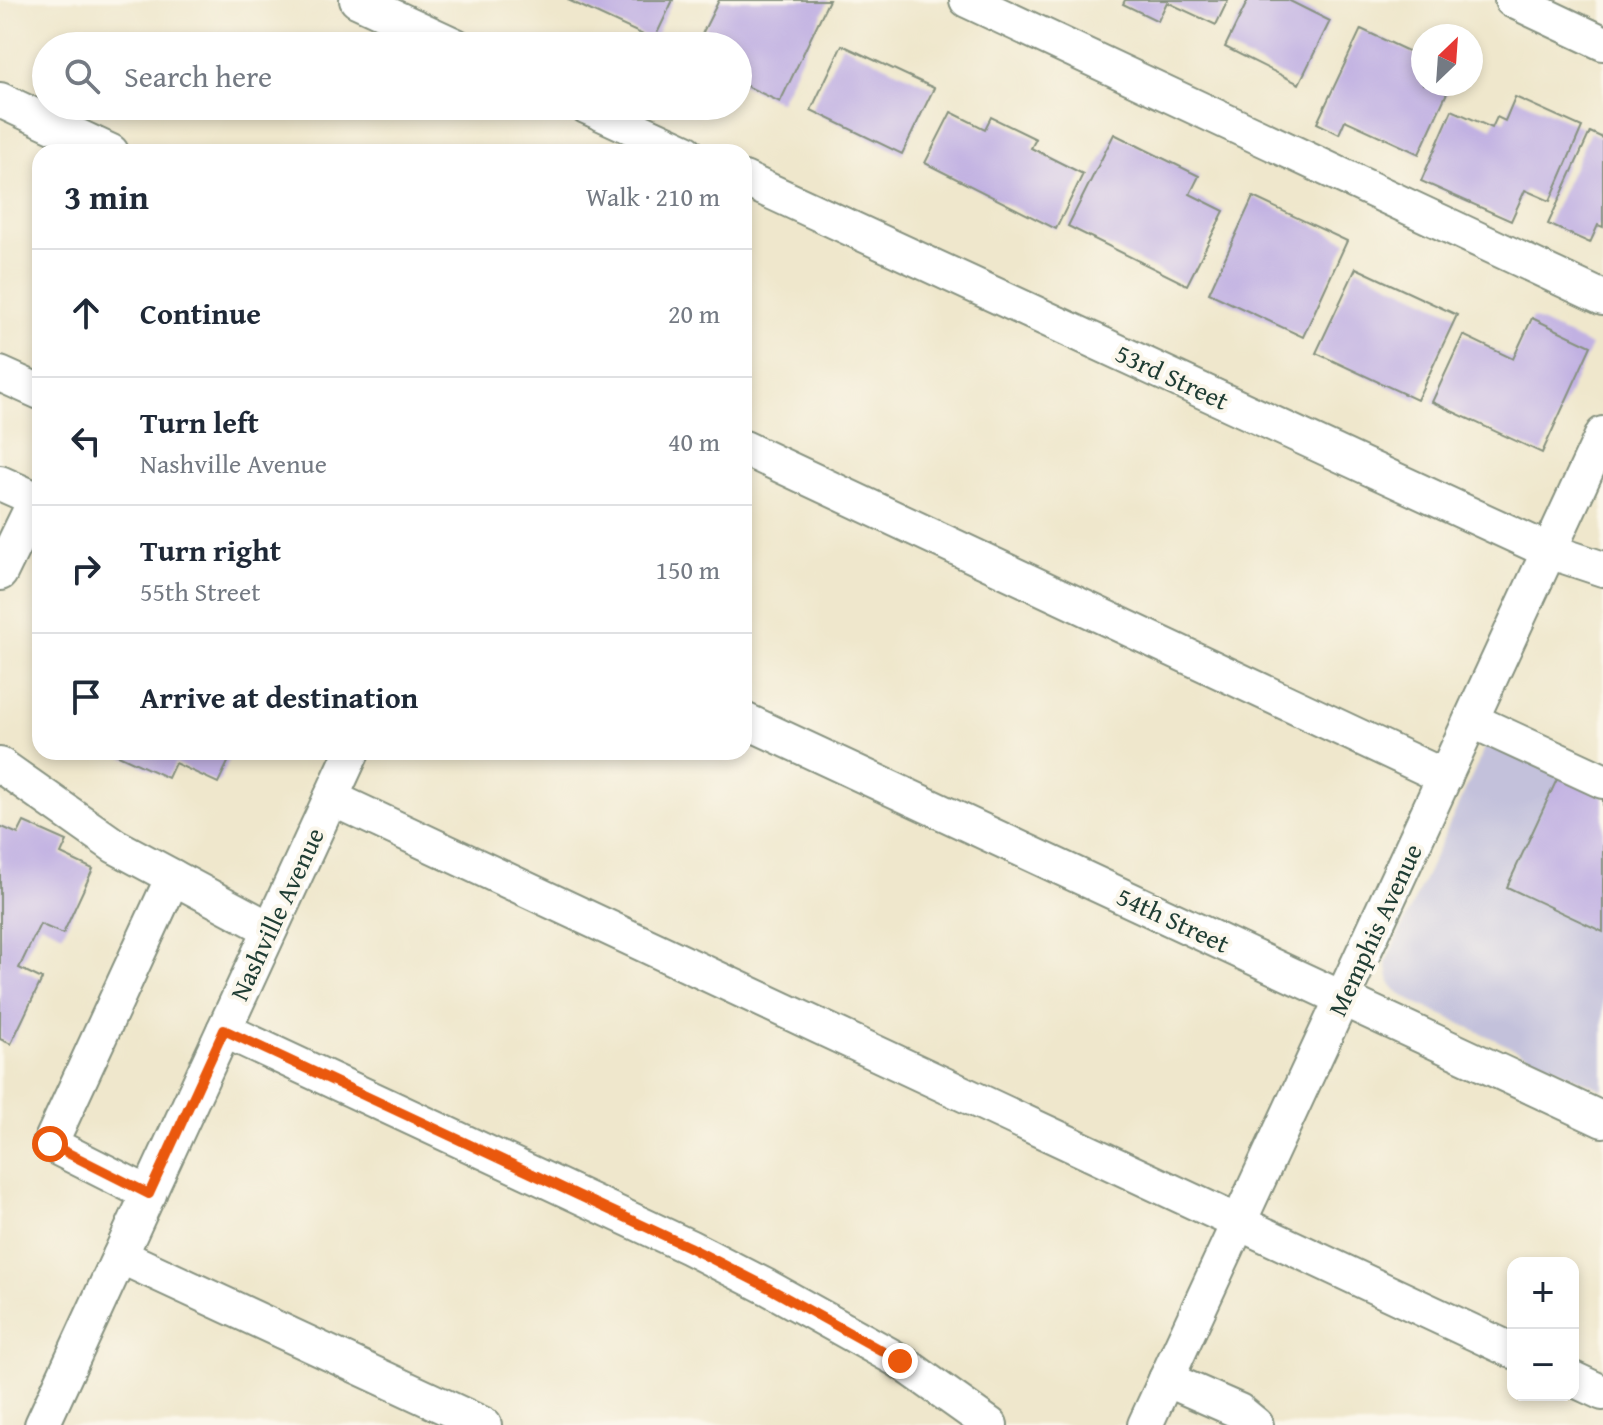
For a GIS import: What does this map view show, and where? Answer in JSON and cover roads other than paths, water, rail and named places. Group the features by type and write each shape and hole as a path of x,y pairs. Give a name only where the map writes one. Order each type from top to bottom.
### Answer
{"street":[{"path":"357,0 426,32"},
{"path":"967,0 1603,298"},
{"path":"1512,0 1603,43"},
{"path":"0,100 32,115"},
{"path":"43,120 94,144"},
{"path":"616,120 669,144"},
{"name":"53rd Street","path":"752,183 1549,551 1603,569"},
{"path":"0,374 32,388"},
{"name":"Memphis Avenue","path":"1145,1425 1603,434"},
{"path":"752,452 1445,777"},
{"path":"0,483 32,493"},
{"path":"0,573 32,507"},
{"path":"1471,720 1603,781"},
{"name":"54th Street","path":"752,724 1603,1120"},
{"name":"Nashville Avenue","path":"42,1425 348,760"},
{"path":"0,765 115,846 270,929"},
{"path":"331,798 1507,1348"},
{"path":"149,1194 50,1144 173,877"},
{"path":"224,1030 689,1247 767,1287 900,1361 990,1425"},
{"path":"120,1256 484,1425"},
{"path":"1166,1379 1239,1411 1256,1425"},
{"path":"1579,1382 1603,1393"}]}
